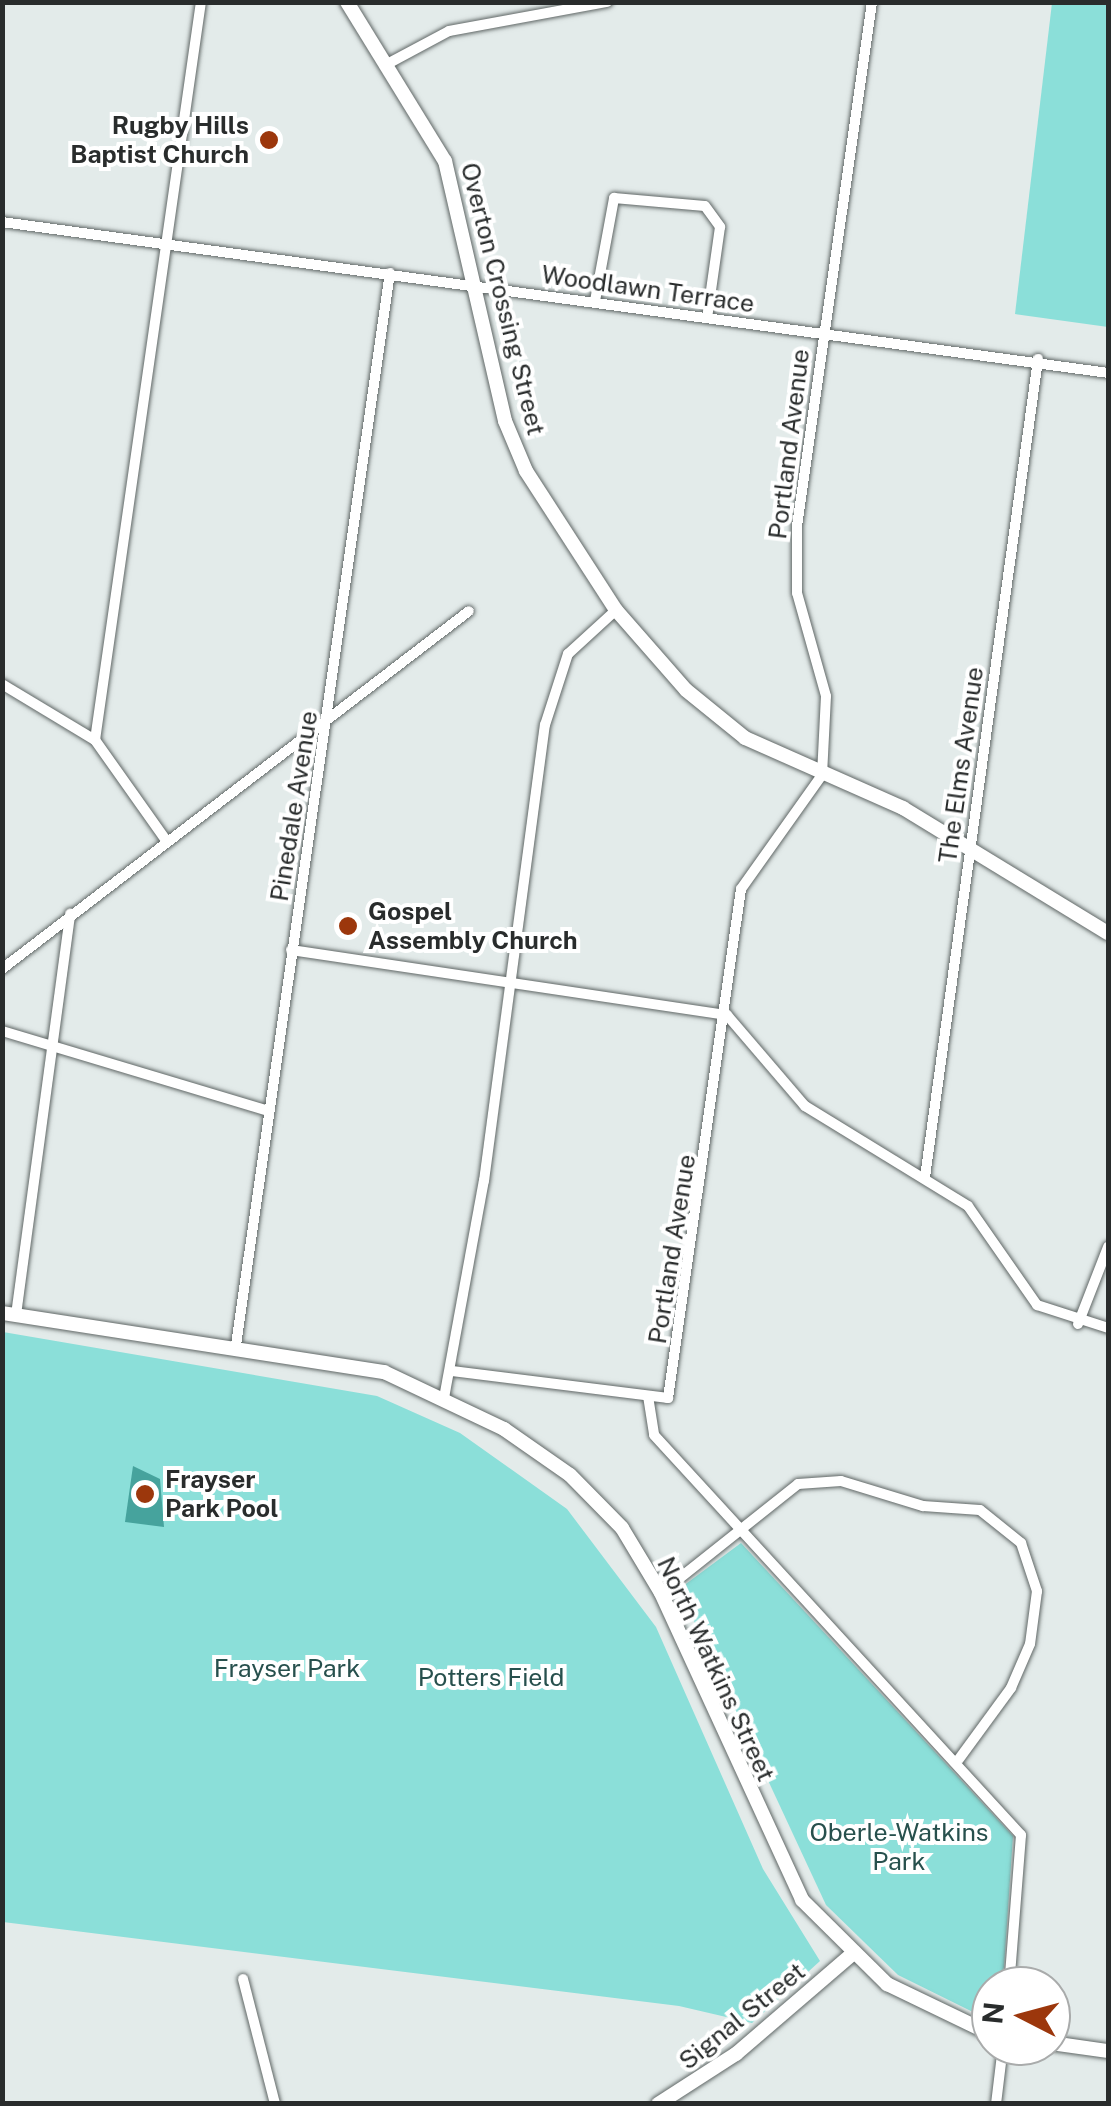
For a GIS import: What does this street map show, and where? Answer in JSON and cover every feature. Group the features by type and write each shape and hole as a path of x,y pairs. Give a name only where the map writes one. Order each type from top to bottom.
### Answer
{"main road":[{"name":"Overton Crossing Street","path":"348,2 391,62 445,160 478,285 505,421 553,520 616,610 713,713 822,775 904,808 1108,933"},
{"name":"North Watkins Street","path":"9,1314 236,1345 384,1372 444,1398 570,1475 622,1528 661,1593 786,1870 850,1956 916,2003 971,2026"},
{"name":"Signal Street","path":"658,2104 736,2054 850,1956"},
{"path":"1071,2046 1108,2050"}],"street":[{"path":"96,740 200,2"},
{"path":"391,62 449,31 607,2"},
{"name":"Portland Avenue","path":"648,1396 668,1398 727,1016 741,889 822,775 826,696 795,564 823,334 872,2"},
{"path":"594,301 614,198 705,206 720,227 707,318"},
{"name":"Woodlawn Terrace","path":"2,222 823,334 1038,359 1108,373"},
{"name":"Pinedale Avenue","path":"236,1345 390,274"},
{"name":"The Elms Avenue","path":"925,1177 1038,359"},
{"path":"444,1398 452,1371 557,679 586,630 616,610"},
{"path":"2,968 165,839 468,611"},
{"path":"2,684 96,740 165,839"},
{"path":"9,1314 70,914"},
{"path":"292,950 727,1016 805,1106 968,1206 1037,1305 1078,1324 1108,1328"},
{"path":"2,1031 269,1111"},
{"path":"1078,1324 1108,1246"},
{"path":"452,1371 648,1396 654,1435 959,1759 1021,1836 1011,1966"},
{"path":"661,1593 746,1533 798,1484 841,1481 923,1506 980,1510 1021,1543 1037,1591 1030,1644 959,1759"},
{"path":"243,1979 275,2104"},
{"path":"996,2104 1001,2066"}],"green space":[{"path":"1052,3 1108,3 1108,327 1015,314"},
{"name":"Frayser Park","path":"3,1332 377,1396 460,1433 567,1509 656,1627 763,1869 820,1961 752,2023 679,2006 3,1922"},
{"name":"Oberle-Watkins Park","path":"741,1543 1013,1836 1004,1966 971,1966 971,2011 898,1975 826,1905 679,1589"}],"shaded area":[{"name":"Frayser Park Pool","path":"133,1466 160,1479 164,1527 125,1522"}],"place":[{"name":"Rugby Hills Baptist Church","path":"269,140"},
{"name":"Gospel Assembly Church","path":"348,926"},
{"name":"Frayser Park Pool","path":"145,1494"}],"park label":[{"name":"Potters Field","path":"491,1677"}]}
